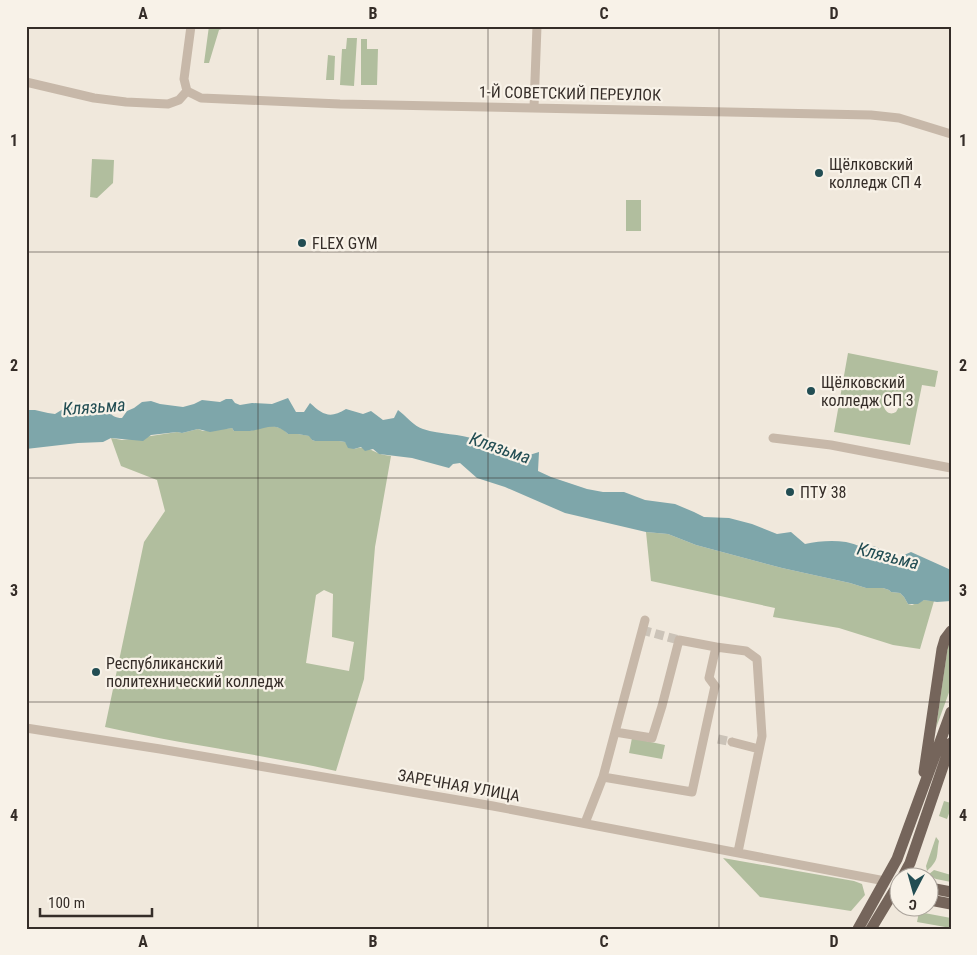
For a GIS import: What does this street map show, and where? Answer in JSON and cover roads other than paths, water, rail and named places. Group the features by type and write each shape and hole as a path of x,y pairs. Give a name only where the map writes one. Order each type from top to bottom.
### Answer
{"main road":[{"path":"926,798 923,776 942,649 945,639 951,631"},
{"path":"907,868 951,712"},
{"path":"858,929 897,859 951,744"},
{"path":"926,798 951,761"},
{"path":"910,862 910,868"},
{"path":"885,881 890,882"},
{"path":"871,929 890,898"}],"street":[{"path":"26,82 94,98 168,104 179,100 187,91 184,79 191,26"},
{"path":"534,107 537,26"},
{"name":"1-Й СОВЕТСКИЙ ПЕРЕУЛОК","path":"187,91 201,98 340,104 871,115 899,118 951,134"},
{"path":"772,438 831,445 951,468"},
{"path":"584,823 603,777 645,620"},
{"path":"615,732 652,738 679,640 746,651 756,658 762,736 738,852"},
{"path":"603,777 692,792 716,686 709,678 716,647"},
{"name":"ЗАРЕЧНАЯ УЛИЦА","path":"26,728 311,774 584,823 885,881"},
{"path":"732,742 760,749"}],"water":[{"name":"Клязьма","path":"288,398 296,412 304,412 310,403 323,413 331,415 346,409 363,414 371,411 383,420 394,418 398,410 420,428 477,440 479,446 513,450 523,457 539,452 538,471 587,489 603,492 624,492 645,500 675,504 704,517 729,518 752,524 777,534 791,532 805,544 836,541 863,547 874,546 897,558 911,552 951,570 951,601 937,602 924,600 918,604 908,604 900,593 891,592 883,588 866,588 696,545 668,534 646,532 565,513 505,487 477,478 460,463 453,464 449,468 412,458 379,454 373,449 365,451 361,447 348,448 345,442 315,441 309,436 288,434 274,427 250,431 234,431 232,428 210,432 198,429 182,433 151,435 143,441 111,438 103,442 26,449 26,410 55,414 68,406 108,410 117,418 122,418 127,411 142,402 151,401 183,407 202,400 220,402 232,399 240,405 252,403 272,404"}],"tunnel":[{"path":"642,630 679,640"},
{"path":"718,739 732,742"}],"place":[{"name":"Щёлковский колледж СП 4","path":"819,173"},
{"name":"FLEX GYM","path":"302,243"},
{"name":"Щёлковский колледж СП 3","path":"811,391"},
{"name":"ПТУ 38","path":"790,492"},
{"name":"Республиканский политехнический колледж","path":"96,672"}]}
